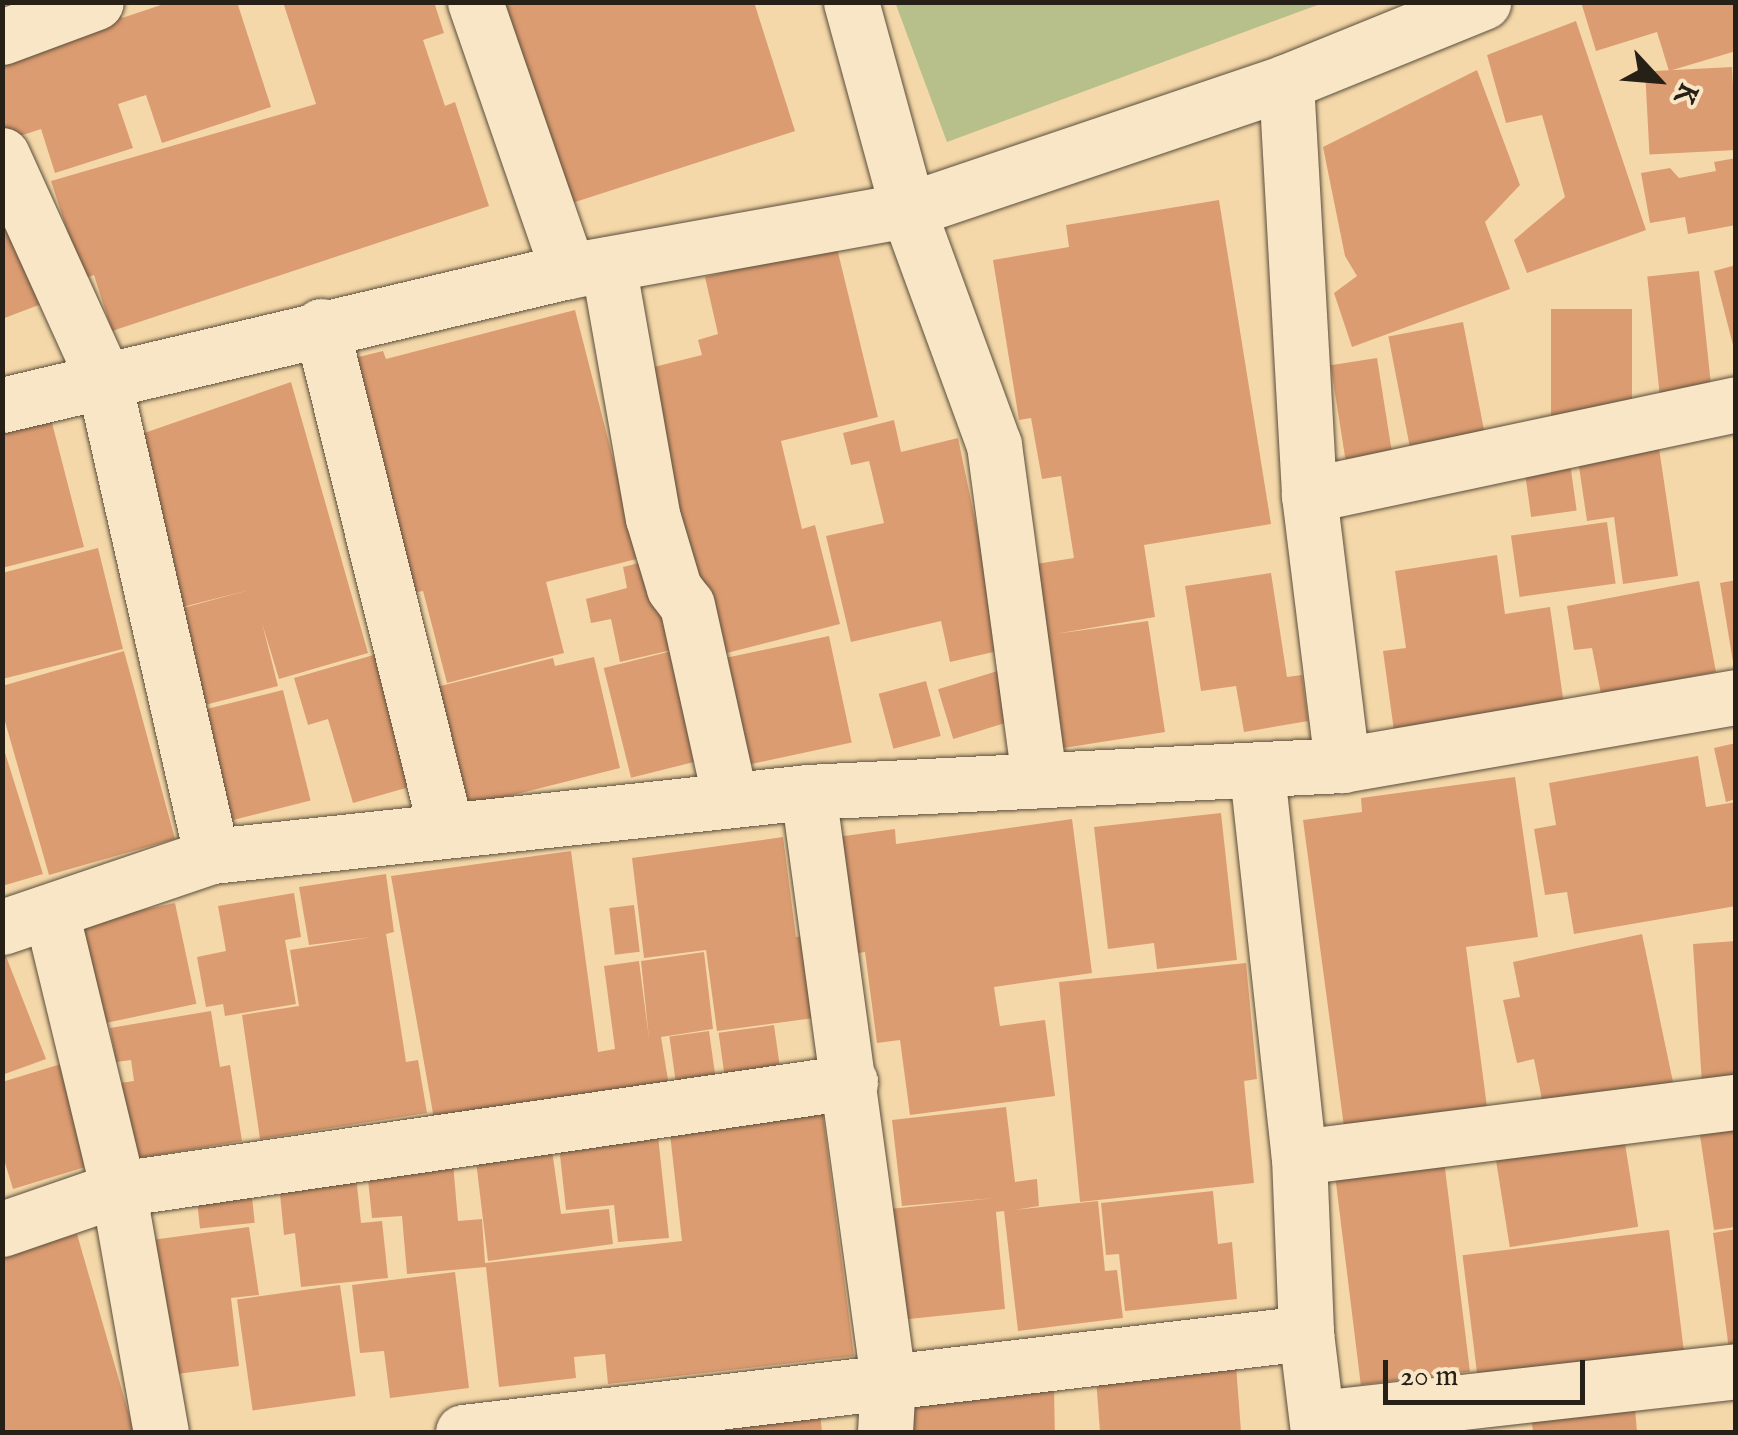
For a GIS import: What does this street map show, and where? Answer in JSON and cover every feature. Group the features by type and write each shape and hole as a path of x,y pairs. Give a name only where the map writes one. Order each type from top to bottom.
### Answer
{"street":[{"path":"2,38 96,2"},
{"path":"474,2 588,268 653,518 674,588 687,604 730,799"},
{"path":"851,2 908,210 994,445 1039,780"},
{"path":"2,405 321,326 588,268 908,210 1286,82 1483,2"},
{"path":"1286,82 1309,496 1342,765"},
{"path":"2,155 103,378 212,856"},
{"path":"321,326 445,826"},
{"path":"1309,496 1736,404"},
{"path":"161,1432 118,1189 26,920 212,856 445,826 808,792 1342,765 1736,697"},
{"path":"1257,772 1299,1157 1306,1333 1319,1425 1736,1371"},
{"path":"808,792 850,1082 886,1406"},
{"path":"2,1229 118,1189 850,1082"},
{"path":"1299,1157 1736,1102"},
{"path":"463,1432 886,1406 1306,1333"}],"green space":[{"path":"895,2 1323,2 1323,3 947,142"}],"building":[{"path":"170,2 237,2 271,107 162,143 146,95 118,104 133,148 55,173 41,129 2,142 2,48 118,10 122,18"},
{"path":"283,2 434,2 444,33 423,40 445,106 455,102 489,206 112,331 94,275 83,279 51,181 316,104"},
{"path":"505,2 754,2 795,131 569,204"},
{"path":"1581,2 1736,2 1736,51 1669,71 1657,32 1596,51"},
{"path":"1576,21 1646,230 1527,273 1514,240 1565,197 1542,115 1506,123 1487,55"},
{"path":"1732,67 1736,150 1649,154 1645,72"},
{"path":"1477,70 1520,185 1485,222 1510,289 1352,347 1334,293 1357,276 1345,256 1323,147"},
{"path":"1736,158 1736,225 1688,234 1685,217 1650,223 1641,173 1670,168 1679,178 1716,171 1714,162"},
{"path":"2,189 44,303 2,319"},
{"path":"1219,200 1271,524 1144,545 1155,617 1055,634 1148,621 1165,732 1057,749 1036,564 1074,558 1061,476 1042,479 1031,418 1019,420 993,260 1069,247 1066,225"},
{"path":"836,244 878,417 781,441 802,529 815,525 840,624 711,657 646,369 702,355 698,340 718,334 705,277"},
{"path":"1736,265 1736,349 1734,349 1714,271"},
{"path":"1699,271 1712,391 1660,397 1647,276"},
{"path":"1551,309 1632,309 1632,418 1551,418"},
{"path":"575,310 619,482 637,477 656,554 546,582 564,653 447,683 423,591 412,593 338,362 383,351 386,359"},
{"path":"1463,322 1484,431 1410,445 1388,337"},
{"path":"1377,358 1392,454 1346,461 1331,365"},
{"path":"291,382 368,653 279,679 262,623 278,686 197,707 172,611 253,589 175,609 127,439"},
{"path":"51,419 84,547 2,568 2,432"},
{"path":"894,420 901,452 958,438 1002,650 950,662 941,621 851,642 826,536 884,523 869,461 851,465 843,433"},
{"path":"1659,448 1678,576 1623,584 1614,517 1587,521 1578,460"},
{"path":"1570,463 1577,511 1531,517 1524,469"},
{"path":"1607,522 1616,583 1520,597 1511,535"},
{"path":"98,548 123,649 2,679 2,573"},
{"path":"1497,555 1505,614 1550,607 1564,705 1394,731 1383,651 1406,648 1395,571"},
{"path":"663,557 654,609 683,601 693,645 620,662 611,619 591,623 586,599 627,588 623,567"},
{"path":"1271,573 1287,677 1302,675 1308,721 1244,732 1236,686 1201,691 1185,586"},
{"path":"1736,580 1736,662 1733,662 1720,583"},
{"path":"1699,581 1716,672 1601,694 1592,648 1574,650 1567,606"},
{"path":"829,636 852,743 731,768 709,662"},
{"path":"692,646 719,756 631,778 604,668"},
{"path":"124,651 175,839 49,875 2,711 2,686"},
{"path":"377,654 427,782 353,803 328,719 308,725 294,678"},
{"path":"594,657 620,768 462,808 420,691 553,658 555,666"},
{"path":"1004,669 1019,719 953,739 938,689"},
{"path":"926,681 941,736 893,749 879,694"},
{"path":"283,690 311,801 225,822 198,711"},
{"path":"2,743 43,874 2,886"},
{"path":"1736,743 1736,799 1726,802 1714,748"},
{"path":"1698,756 1706,807 1736,802 1736,906 1574,934 1567,892 1545,895 1534,829 1556,825 1549,783"},
{"path":"1515,777 1538,937 1466,947 1487,1107 1344,1127 1303,820 1362,812 1361,798"},
{"path":"1221,813 1237,960 1157,969 1154,943 1108,949 1094,827"},
{"path":"1072,819 1092,973 994,987 1000,1026 1045,1020 1055,1096 910,1115 900,1040 877,1043 865,952 845,955 830,838 895,829 896,844"},
{"path":"783,837 796,937 818,934 829,1016 717,1031 706,950 644,958 632,858"},
{"path":"571,851 598,1052 615,1049 604,966 639,961 649,1039 641,961 704,952 713,1029 661,1037 669,1086 434,1119 391,876"},
{"path":"386,874 394,932 386,934 406,1062 418,1060 427,1113 260,1139 242,1015 299,1006 290,950 372,937 309,945 299,887"},
{"path":"294,893 301,937 285,940 296,1004 225,1016 223,1004 206,1007 197,957 226,951 218,906"},
{"path":"175,903 196,1004 94,1026 72,925"},
{"path":"634,905 640,952 615,955 609,908"},
{"path":"1642,934 1673,1082 1544,1110 1534,1059 1517,1063 1503,1000 1520,997 1513,962"},
{"path":"1736,941 1736,1081 1702,1084 1693,944"},
{"path":"2,946 46,1059 2,1075"},
{"path":"1246,963 1257,1079 1244,1081 1254,1183 1080,1202 1059,982"},
{"path":"211,1011 220,1067 230,1065 242,1141 134,1159 120,1083 134,1081 131,1060 116,1062 110,1028"},
{"path":"774,1025 780,1070 725,1077 719,1033"},
{"path":"709,1031 716,1080 676,1085 669,1037"},
{"path":"74,1060 105,1161 13,1189 2,1153 2,1082"},
{"path":"1006,1107 1015,1182 1037,1179 1039,1206 1014,1210 1098,1201 1105,1271 1117,1270 1123,1318 1018,1331 1004,1211 996,1212 1005,1309 890,1321 880,1210 996,1198 902,1206 892,1120"},
{"path":"822,1108 854,1356 608,1384 605,1354 574,1357 576,1378 499,1387 486,1267 407,1274 402,1216 372,1218 367,1170 453,1163 458,1221 482,1219 485,1263 682,1241 669,1125"},
{"path":"1698,1122 1736,1124 1736,1227 1714,1230"},
{"path":"1623,1131 1638,1227 1510,1247 1495,1151"},
{"path":"658,1136 669,1238 618,1242 614,1205 566,1210 559,1146"},
{"path":"551,1143 561,1214 609,1209 613,1244 488,1261 475,1153"},
{"path":"1444,1160 1470,1371 1361,1385 1335,1173"},
{"path":"356,1176 361,1223 382,1221 388,1278 301,1287 295,1233 284,1235 279,1184"},
{"path":"250,1178 255,1223 200,1229 195,1184"},
{"path":"1213,1191 1218,1244 1232,1242 1237,1299 1125,1311 1119,1254 1106,1255 1101,1203"},
{"path":"249,1227 259,1295 231,1298 239,1366 161,1376 144,1241"},
{"path":"1736,1229 1736,1348 1729,1349 1713,1233"},
{"path":"1669,1230 1684,1352 1478,1377 1463,1255"},
{"path":"77,1234 134,1432 2,1432 2,1255"},
{"path":"455,1272 469,1388 390,1398 384,1351 360,1353 352,1285"},
{"path":"340,1285 356,1396 253,1410 237,1299"},
{"path":"1236,1365 1241,1432 1100,1432 1096,1378"},
{"path":"1054,1385 1055,1432 902,1432 901,1388"},
{"path":"1634,1397 1637,1432 1533,1432 1530,1406"},
{"path":"820,1413 822,1432 619,1432"}]}
